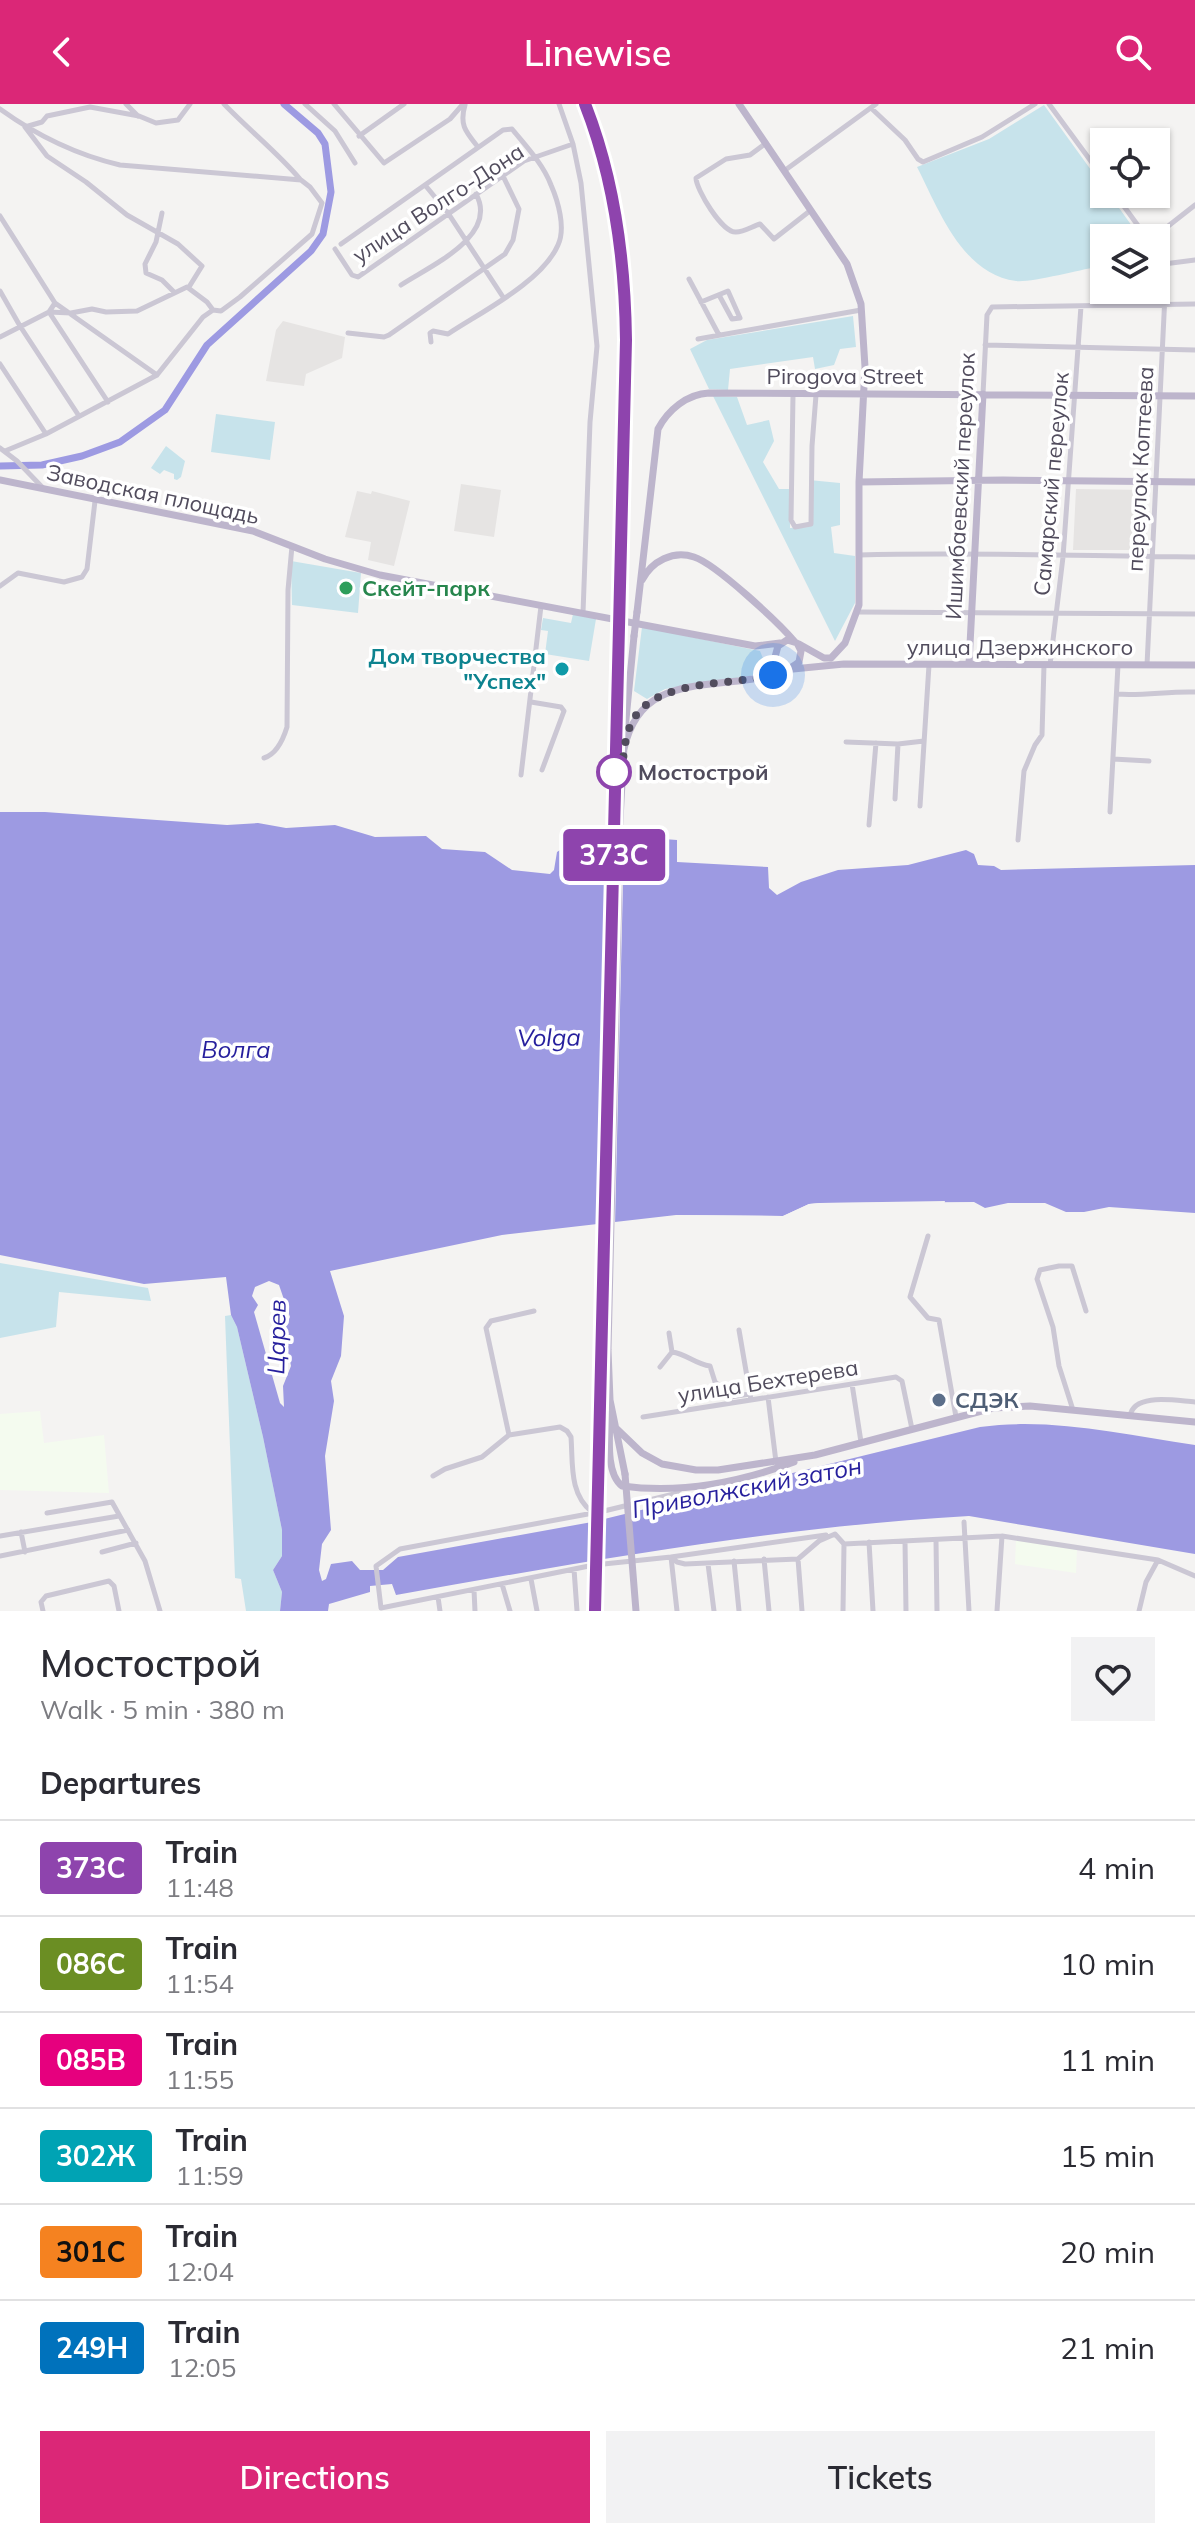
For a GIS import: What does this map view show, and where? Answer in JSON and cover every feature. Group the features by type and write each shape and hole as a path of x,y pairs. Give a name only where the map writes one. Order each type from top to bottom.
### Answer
{"main road":[{"path":"739,104 847,264 862,310 864,395 859,482 858,612 849,636 831,658 824,658 787,640 755,646"},
{"name":"Ишимбаевский переулок","path":"969,664 983,394"},
{"name":"Pirogova Street","path":"639,590 658,429 670,412 694,395 1195,396"},
{"name":"Заводская площадь","path":"0,480 253,531 371,573 755,646"},
{"path":"859,482 1195,482"},
{"path":"755,646 790,669 801,659 796,642 780,625 696,557 677,555 658,561 645,575 639,590 620,805 608,1350 613,1428 612,1473 617,1483 633,1487 708,1486 757,1476 861,1442 1011,1406 1195,1422"},
{"path":"776,659 776,649 780,643"},
{"name":"улица Дзержинского","path":"624,749 632,722 642,708 655,698 675,691 764,677 790,669 844,664 1195,665"},
{"path":"613,1428 642,1453 662,1464 696,1470 737,1468 815,1455"},
{"path":"613,1428 625,1474 636,1611"},
{"path":"622,1453 632,1450 642,1453"}],"street":[{"path":"126,104 139,116"},
{"path":"25,127 42,122 47,116 90,107 139,116 156,123 178,120 190,104"},
{"path":"189,287 213,310 221,311 313,232 322,202 280,156 224,104"},
{"path":"305,104 335,131 355,163"},
{"path":"359,136 404,104"},
{"path":"337,105 359,136 384,163 450,119 464,104"},
{"path":"464,104 462,126 478,147"},
{"path":"559,104 573,144 581,183 597,346 590,422 583,613"},
{"path":"784,171 874,106 923,162 982,137 1035,104"},
{"path":"1049,104 1090,160"},
{"path":"0,109 25,127 91,158 120,165 301,180"},
{"path":"0,337 49,312 71,313 92,309 137,311 189,287 202,266 178,244 127,215 47,156 25,127"},
{"path":"341,244 478,147 512,129 551,183 558,208 558,247 537,273 448,334 433,331 430,333 431,342"},
{"path":"766,143 750,155 726,159 696,178 696,185 709,206 730,231 760,224 774,239 811,210"},
{"name":"улица Волго-Дона","path":"335,249 352,275 358,277 503,176 534,157 573,144"},
{"path":"348,333 379,337 389,335 505,254 513,240 519,204 503,176"},
{"path":"425,185 448,213 503,297"},
{"path":"401,285 461,246 477,229 482,214 476,194"},
{"path":"1170,225 1195,205"},
{"path":"162,213 156,242 145,264 146,273 162,280 174,292"},
{"path":"0,216 55,303 157,375"},
{"path":"1170,263 1195,260"},
{"path":"689,279 719,335"},
{"path":"0,291 79,416"},
{"path":"701,302 728,291 740,318 732,319 719,295"},
{"path":"49,312 55,303"},
{"path":"1081,306 1165,304"},
{"name":"переулок Коптеева","path":"1147,665 1165,304"},
{"path":"1170,304 1195,304"},
{"name":"Ишимбаевский переулок","path":"983,394 989,310 996,306 1081,306"},
{"name":"Самарский переулок","path":"1018,840 1024,771 1042,735 1047,665 1063,557 1081,306"},
{"path":"3,450 46,434 157,375 203,317 213,310"},
{"path":"698,339 862,310"},
{"path":"49,312 108,402"},
{"path":"985,345 1195,350"},
{"path":"0,364 46,434"},
{"path":"793,395 791,520 795,527 811,524 816,395"},
{"path":"3,450 44,490"},
{"path":"0,586 18,573 64,582 83,575 87,569 95,501"},
{"path":"264,758 272,755 287,727 288,590 292,546"},
{"path":"859,555 973,552 1063,557 1195,557"},
{"path":"521,775 541,606"},
{"path":"858,612 1195,614"},
{"path":"824,658 844,664"},
{"path":"920,806 929,665"},
{"path":"1110,812 1118,665"},
{"path":"1117,694 1195,692"},
{"path":"531,702 561,707 564,711 542,770"},
{"path":"846,742 898,744 924,741"},
{"path":"869,825 876,743"},
{"path":"895,799 898,744"},
{"path":"1113,759 1149,761"},
{"path":"928,1236 910,1297 928,1318 939,1320 956,1417"},
{"path":"1073,1410 1059,1366 1053,1327 1037,1279 1040,1270 1072,1266 1077,1292 1086,1311"},
{"path":"509,1435 486,1328 488,1323 534,1311"},
{"path":"739,1330 750,1397"},
{"path":"660,1367 672,1352 669,1333"},
{"path":"672,1352 685,1354 697,1364 710,1366 715,1382 731,1400"},
{"name":"улица Бехтерева","path":"643,1417 750,1397 899,1377 912,1429"},
{"path":"852,1384 861,1442"},
{"path":"768,1397 776,1462"},
{"path":"1130,1416 1131,1409 1148,1401 1195,1402"},
{"path":"433,1476 482,1457 509,1435 560,1427 571,1437 576,1493 593,1513"},
{"path":"682,1488 674,1494 593,1513 400,1549 376,1568 382,1610 411,1607 438,1597 594,1565 831,1535 838,1536 844,1544 843,1611"},
{"path":"47,1513 112,1502 145,1561 160,1611"},
{"path":"0,1536 119,1516"},
{"path":"964,1522 969,1611"},
{"path":"0,1556 128,1530"},
{"path":"21,1532 25,1552"},
{"path":"671,1557 681,1563 708,1564 798,1559 831,1535"},
{"path":"997,1611 1002,1536"},
{"path":"844,1544 1002,1536 1158,1560 1195,1576"},
{"path":"936,1540 937,1611"},
{"path":"905,1541 906,1611"},
{"path":"869,1542 873,1611"},
{"path":"102,1552 136,1543"},
{"path":"671,1557 677,1611"},
{"path":"764,1559 769,1611"},
{"path":"798,1559 802,1611"},
{"path":"1139,1611 1146,1582 1158,1560"},
{"path":"734,1561 739,1611"},
{"path":"708,1564 714,1611"},
{"path":"574,1569 577,1611"},
{"path":"531,1579 537,1611"},
{"path":"43,1611 41,1602 46,1596 109,1581 114,1586 119,1611"},
{"path":"502,1584 510,1611"},
{"path":"474,1590 475,1611"},
{"path":"438,1597 440,1611"}],"shaded area":[{"path":"1044,105 1090,169 1090,208 1119,208 1131,224 1090,224 1090,268 1023,281 997,276 981,266 954,238 917,167 989,139"},
{"path":"853,316 856,347 840,349 834,365 815,369 813,357 730,369 728,390 709,389 690,349 707,340"},
{"path":"283,321 345,337 342,358 306,374 304,386 266,381 276,330"},
{"path":"713,396 737,397 747,425 769,420 774,441 763,462 779,489 790,489 790,528 809,527 811,524 809,480 840,483 840,525 831,527 834,553 855,556 855,603 835,641"},
{"path":"216,414 275,422 270,460 211,452"},
{"path":"166,446 185,461 181,477 177,480 174,474 164,470 160,474 151,468"},
{"path":"461,484 501,490 494,537 454,531"},
{"path":"1076,489 1148,490 1146,550 1073,550"},
{"path":"357,491 371,494 372,491 410,501 394,566 368,560 371,542 345,537"},
{"path":"291,561 361,573 358,613 292,605"},
{"path":"573,614 596,619 589,661 545,654 548,631 541,630 543,618 571,623"},
{"path":"642,627 760,651 769,673 665,689 647,699 634,691"},
{"path":"0,1263 148,1288 151,1301 59,1292 56,1327 0,1338"},
{"path":"231,1315 237,1327 282,1530 282,1556 273,1570 282,1592 280,1611 246,1611 241,1579 235,1578 225,1316"},
{"path":"40,1411 44,1443 104,1435 109,1493 0,1490 0,1414"},
{"path":"1016,1539 1077,1549 1076,1573 1015,1564"}],"water":[{"name":"Волга","path":"0,812 45,812 227,825 258,823 286,828 335,825 375,837 426,836 442,849 485,852 512,870 550,874 554,870 557,852 572,838 604,836 616,843 625,843 639,832 650,829 650,838 677,840 677,862 768,867 769,888 777,895 801,882 838,870 908,865 966,850 974,854 978,865 994,866 1001,870 1195,865 1195,1213 1109,1207 1066,1212 1045,1203 1008,1203 985,1208 974,1202 820,1203 809,1204 783,1216 676,1215 502,1235 330,1271 344,1316 341,1356 331,1381 334,1401 325,1456 331,1530 322,1544 319,1570 322,1581 326,1579 331,1564 352,1561 360,1570 383,1570 398,1557 592,1522 980,1427 1007,1424 1088,1428 1195,1445 1195,1554 969,1516 753,1537 396,1595 392,1584 370,1586 370,1592 329,1604 328,1611 280,1611 282,1592 273,1570 282,1556 282,1530 237,1327 231,1315 226,1277 144,1284 0,1255","holes":["269,1281 279,1285 290,1317 284,1330 291,1366 283,1386 284,1407 280,1403 254,1312 258,1305 252,1296 255,1287"]}],"pier":[{"path":"613,837 624,839 615,1225 604,1227"},
{"path":"945,1201 944,1205 813,1207 783,1220 676,1219 676,1215 783,1216 809,1204 820,1203"}],"waterway":[{"path":"0,466 42,465 82,456 120,442 165,410 207,345 311,251 323,234 331,192 325,144 318,133 284,104"}],"railway":[{"path":"585,104 611,191 620,250 626,340 595,1611"}],"train":[{"name":"373C","path":"585,104 606,169 619,232 624,269 626,340 595,1611"}],"place":[{"name":"Скейт-парк","path":"346,588"},
{"name":"Дом творчества \"Успех\"","path":"562,669"},
{"name":"Мостострой","path":"614,772"},
{"name":"СДЭК","path":"939,1400"}],"route":[{"path":"614,772 622,776 624,749 632,722 655,698 675,691 773,675"}],"water label":[{"name":"Volga","path":"549,1038"},
{"name":"Царев","path":"277,1337"},
{"name":"Приволжский затон","path":"747,1488"}]}
